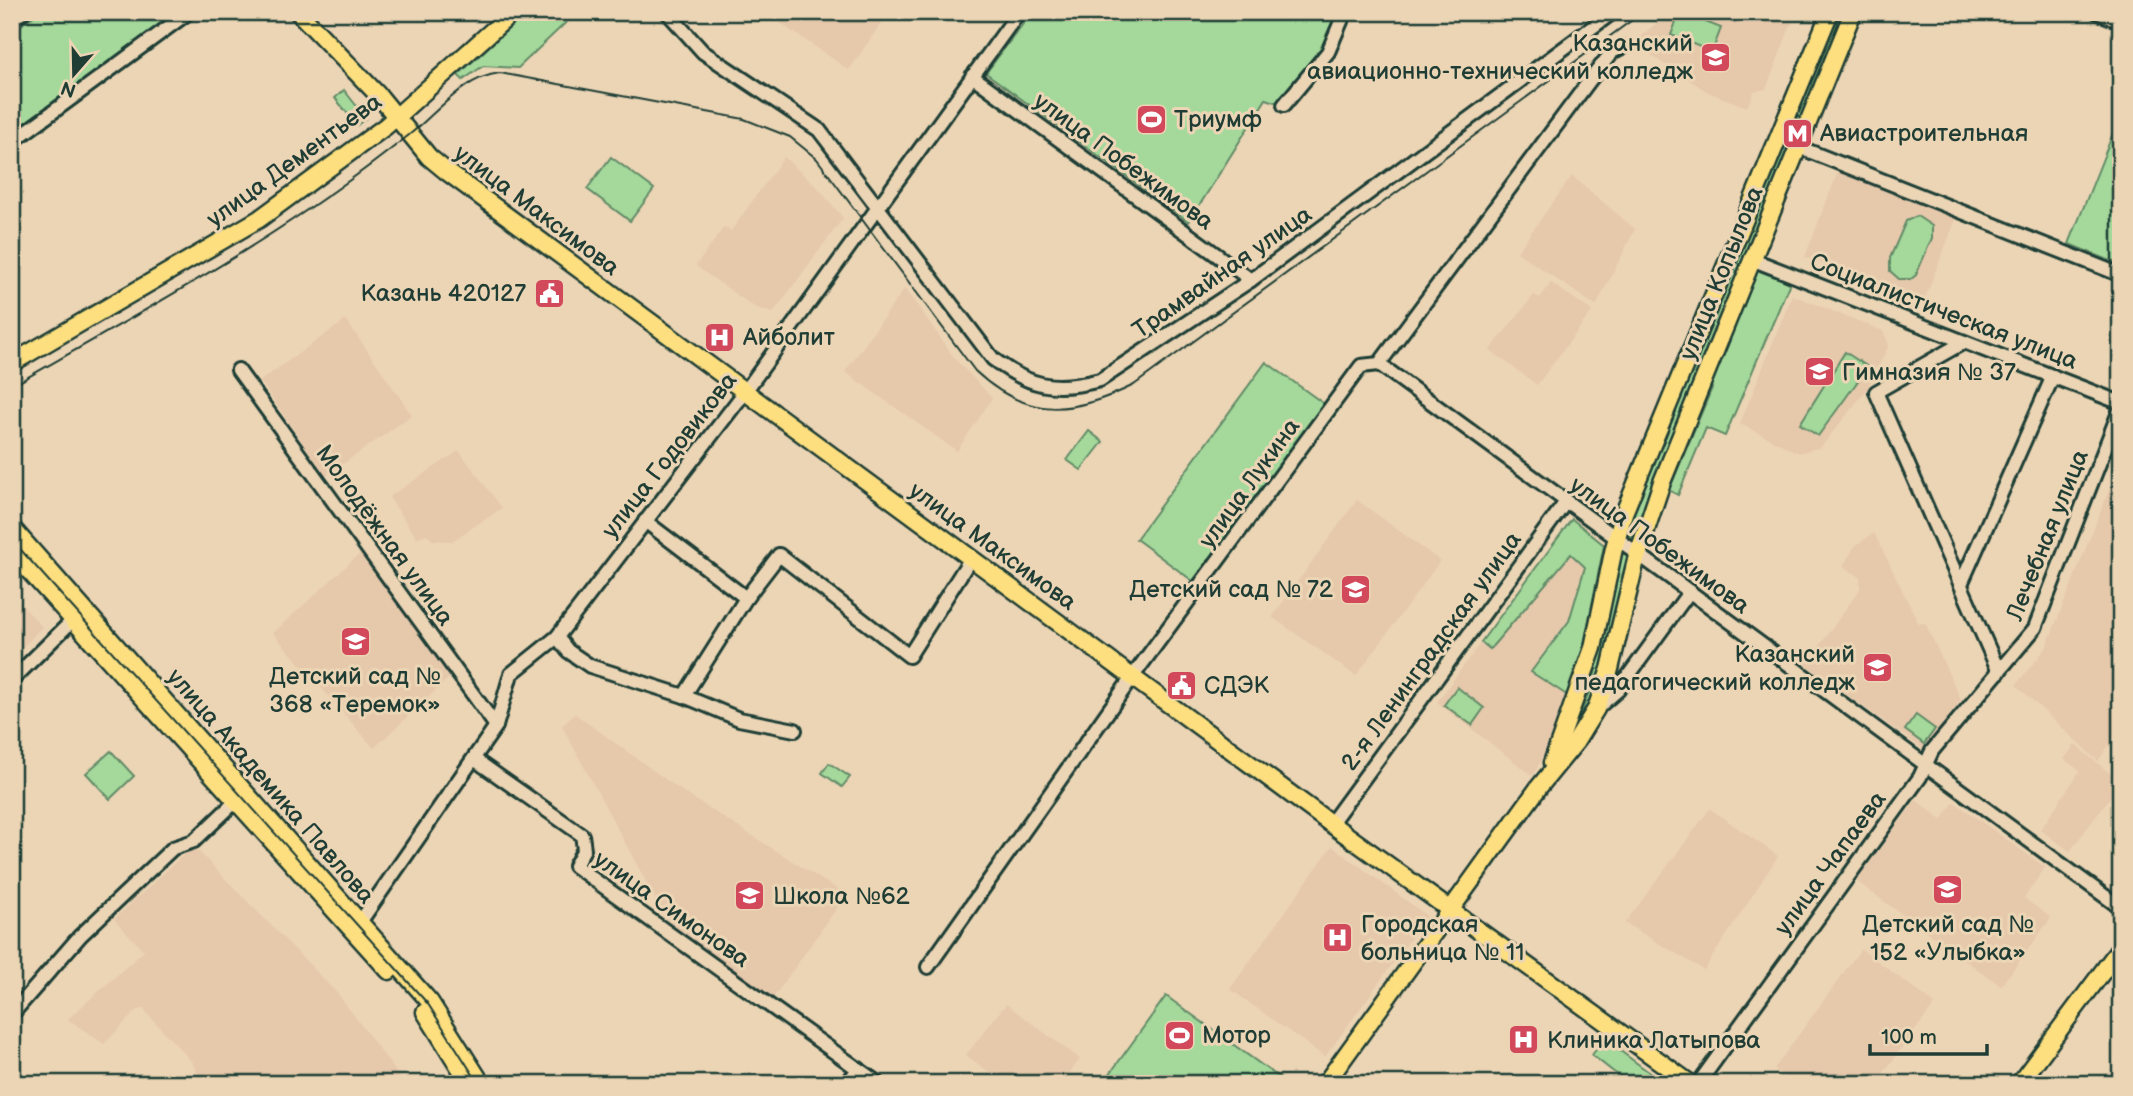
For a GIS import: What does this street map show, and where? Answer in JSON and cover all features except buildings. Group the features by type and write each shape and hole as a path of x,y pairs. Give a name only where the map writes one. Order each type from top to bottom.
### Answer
{"main road":[{"name":"улица Максимова","path":"298,12 396,116 429,157 446,172 1331,823 1691,1084"},
{"name":"улица Дементьева","path":"12,363 259,219 377,133 513,12"},
{"name":"улица Копылова","path":"1539,787 1582,685 1616,537 1644,460 1739,239 1830,12"},
{"name":"улица Копылова","path":"1539,787 1575,743 1596,709 1610,668 1639,553 1662,482 1796,146 1853,12"},
{"name":"улица Академика Павлова","path":"12,528 78,615 422,1009 470,1084"},
{"name":"улица Академика Павлова","path":"12,552 78,615 360,922 430,1002 482,1084"},
{"path":"1325,1084 1539,787"},
{"path":"2019,1084 2121,947"}],"street":[{"path":"12,20 23,12"},
{"path":"12,142 189,12"},
{"name":"Трамвайная улица","path":"667,12 703,52 819,130 879,205 943,297 993,359 1016,376 1043,386 1072,387 1100,380 1251,280 1613,12"},
{"name":"улица Годовикова","path":"360,922 496,726 511,674 557,637 744,393 1019,12"},
{"path":"1284,105 1328,52 1345,12"},
{"path":"2097,12 2121,22"},
{"name":"улица Лукина","path":"928,967 1133,676 1361,366 1379,364 1590,80 1612,52 1622,47"},
{"name":"улица Побежимова","path":"972,76 1251,280"},
{"path":"1796,146 2121,275"},
{"name":"Социалистическая улица","path":"1751,259 2121,405"},
{"path":"1964,342 1876,392 1999,672"},
{"name":"улица Побежимова","path":"1379,364 2121,908"},
{"name":"Молодёжная улица","path":"238,370 496,726"},
{"path":"1961,584 2053,376"},
{"name":"Лечебная улица","path":"1999,672 2035,628 2121,405"},
{"name":"2-я Ленинградская улица","path":"1331,823 1566,503"},
{"path":"645,521 746,598"},
{"path":"684,696 746,598 779,555 909,656 971,558"},
{"path":"1596,709 1618,690 1690,591"},
{"path":"12,680 78,615"},
{"path":"557,637 568,651 590,666 684,696 739,719 794,730"},
{"name":"улица Чапаева","path":"1698,1084 1925,766 1932,751 1999,672"},
{"name":"улица Симонова","path":"474,759 582,835 584,849 575,866 880,1084"},
{"path":"12,1014 89,928 173,848 194,841 237,800"},
{"path":"846,1084 859,1069"}],"shaded area":[{"path":"777,12 889,12 849,70 773,18"},
{"name":"Казанский авиационно-технический колледж","path":"1671,12 1796,12 1766,89 1754,91 1747,107 1708,92 1632,43"},
{"path":"784,157 819,189 843,218 773,313 754,307 696,266 724,227 731,231"},
{"path":"1838,172 1956,219 1923,303 1805,257"},
{"path":"1572,176 1635,229 1596,306 1517,252"},
{"path":"1551,283 1592,311 1537,385 1490,350 1534,295 1540,298"},
{"path":"905,288 956,360 992,398 957,451 845,372"},
{"name":"Гимназия № 37","path":"1792,295 1883,331 1889,345 1868,388 1821,447 1799,453 1740,424"},
{"path":"346,320 412,415 326,476 260,381"},
{"path":"459,451 502,508 452,541 433,540 426,534 417,538 389,497"},
{"path":"2118,468 2121,469 2121,728 2098,761 2016,685 2046,648"},
{"name":"Детский сад № 72","path":"1357,500 1440,561 1356,676 1272,617"},
{"path":"1572,519 1604,545 1580,664 1552,739 1533,776 1437,702"},
{"name":"Казанский педагогический колледж","path":"1874,533 1919,624 1925,623 1961,700 1924,750 1798,659 1802,652 1811,658 1860,589 1860,577 1843,566 1855,546"},
{"name":"Детский сад № 368 «Теремок»","path":"362,552 453,674 374,748 273,633"},
{"path":"12,594 42,627 12,658"},
{"name":"Школа №62","path":"575,714 686,794 846,895 773,998 670,926 562,726"},
{"path":"2075,745 2121,782 2121,803 2111,796 2070,851 2040,830 2080,771 2064,759"},
{"name":"Детский сад № 152 «Улыбка»","path":"1916,800 1942,820 1954,802 2045,867 2024,898 2051,918 2001,986 1856,881"},
{"path":"1710,809 1778,856 1704,970 1625,923"},
{"path":"193,846 338,994 405,1084 203,1084 192,1062 143,1009 137,1010 104,1044 68,1019 144,951 114,919"},
{"name":"Городская больница № 11","path":"1332,846 1427,916 1325,1057 1230,989"},
{"path":"1861,949 1935,1004 1875,1084 1779,1084 1784,1076 1774,1069"},
{"path":"1006,1004 1080,1059 1061,1084 1005,1084 966,1055"}],"green space":[{"path":"39,12 178,12 12,132 12,32"},
{"path":"527,12 577,12 518,68 483,66 463,80 458,75"},
{"name":"Триумф","path":"1032,12 1339,12 1329,38 1315,61 1279,103 1266,99 1189,222 986,73"},
{"path":"1680,12 1721,28 1712,52 1671,35"},
{"path":"1837,12 1844,12 1710,339 1638,530 1631,537 1626,532 1627,525"},
{"path":"344,90 366,118 357,125 335,98"},
{"path":"2121,113 2121,265 2069,244"},
{"path":"611,157 654,189 630,221 587,189"},
{"path":"1917,216 1932,226 1932,238 1916,275 1911,279 1899,279 1890,271 1890,258 1906,221"},
{"path":"1761,264 1791,280 1725,436 1706,428 1678,495 1669,490 1712,388 1709,380 1743,298"},
{"path":"1845,352 1868,367 1818,436 1800,424"},
{"path":"1266,362 1327,406 1197,584 1136,539"},
{"path":"1089,431 1103,442 1081,470 1067,460"},
{"path":"1572,519 1604,545 1580,664 1570,697 1531,672 1569,621 1585,567 1571,554 1490,649 1481,642"},
{"path":"1626,552 1630,555 1611,644 1597,686 1577,726 1595,674 1620,556"},
{"path":"1457,687 1484,708 1472,725 1444,705"},
{"path":"1916,715 1935,729 1924,744 1905,730"},
{"path":"111,751 134,776 110,799 86,773"},
{"path":"829,763 850,777 842,787 822,773"},
{"name":"Мотор","path":"1166,996 1288,1084 1121,1084 1109,1075"},
{"path":"1604,1039 1661,1081 1659,1084 1629,1084 1592,1055"}],"tram line":[{"path":"12,386 265,237 362,171 462,89 474,81 500,73 744,119 790,137 817,159 975,371 1013,398 1051,408 1071,407 1112,395 1134,385 1643,12"},
{"path":"12,540 428,1004 479,1084"}],"place":[{"name":"Казанский авиационно-технический колледж","path":"1716,57"},
{"name":"Триумф","path":"1151,119"},
{"name":"Авиастроительная","path":"1797,133"},
{"name":"Казань 420127","path":"549,293"},
{"name":"Айболит","path":"720,337"},
{"name":"Гимназия № 37","path":"1819,372"},
{"name":"Детский сад № 72","path":"1356,589"},
{"name":"Детский сад № 368 «Теремок»","path":"355,642"},
{"name":"Казанский педагогический колледж","path":"1878,668"},
{"name":"СДЭК","path":"1181,685"},
{"name":"Детский сад № 152 «Улыбка»","path":"1948,890"},
{"name":"Школа №62","path":"750,896"},
{"name":"Городская больница № 11","path":"1338,938"},
{"name":"Мотор","path":"1179,1035"},
{"name":"Клиника Латыпова","path":"1524,1040"}]}
